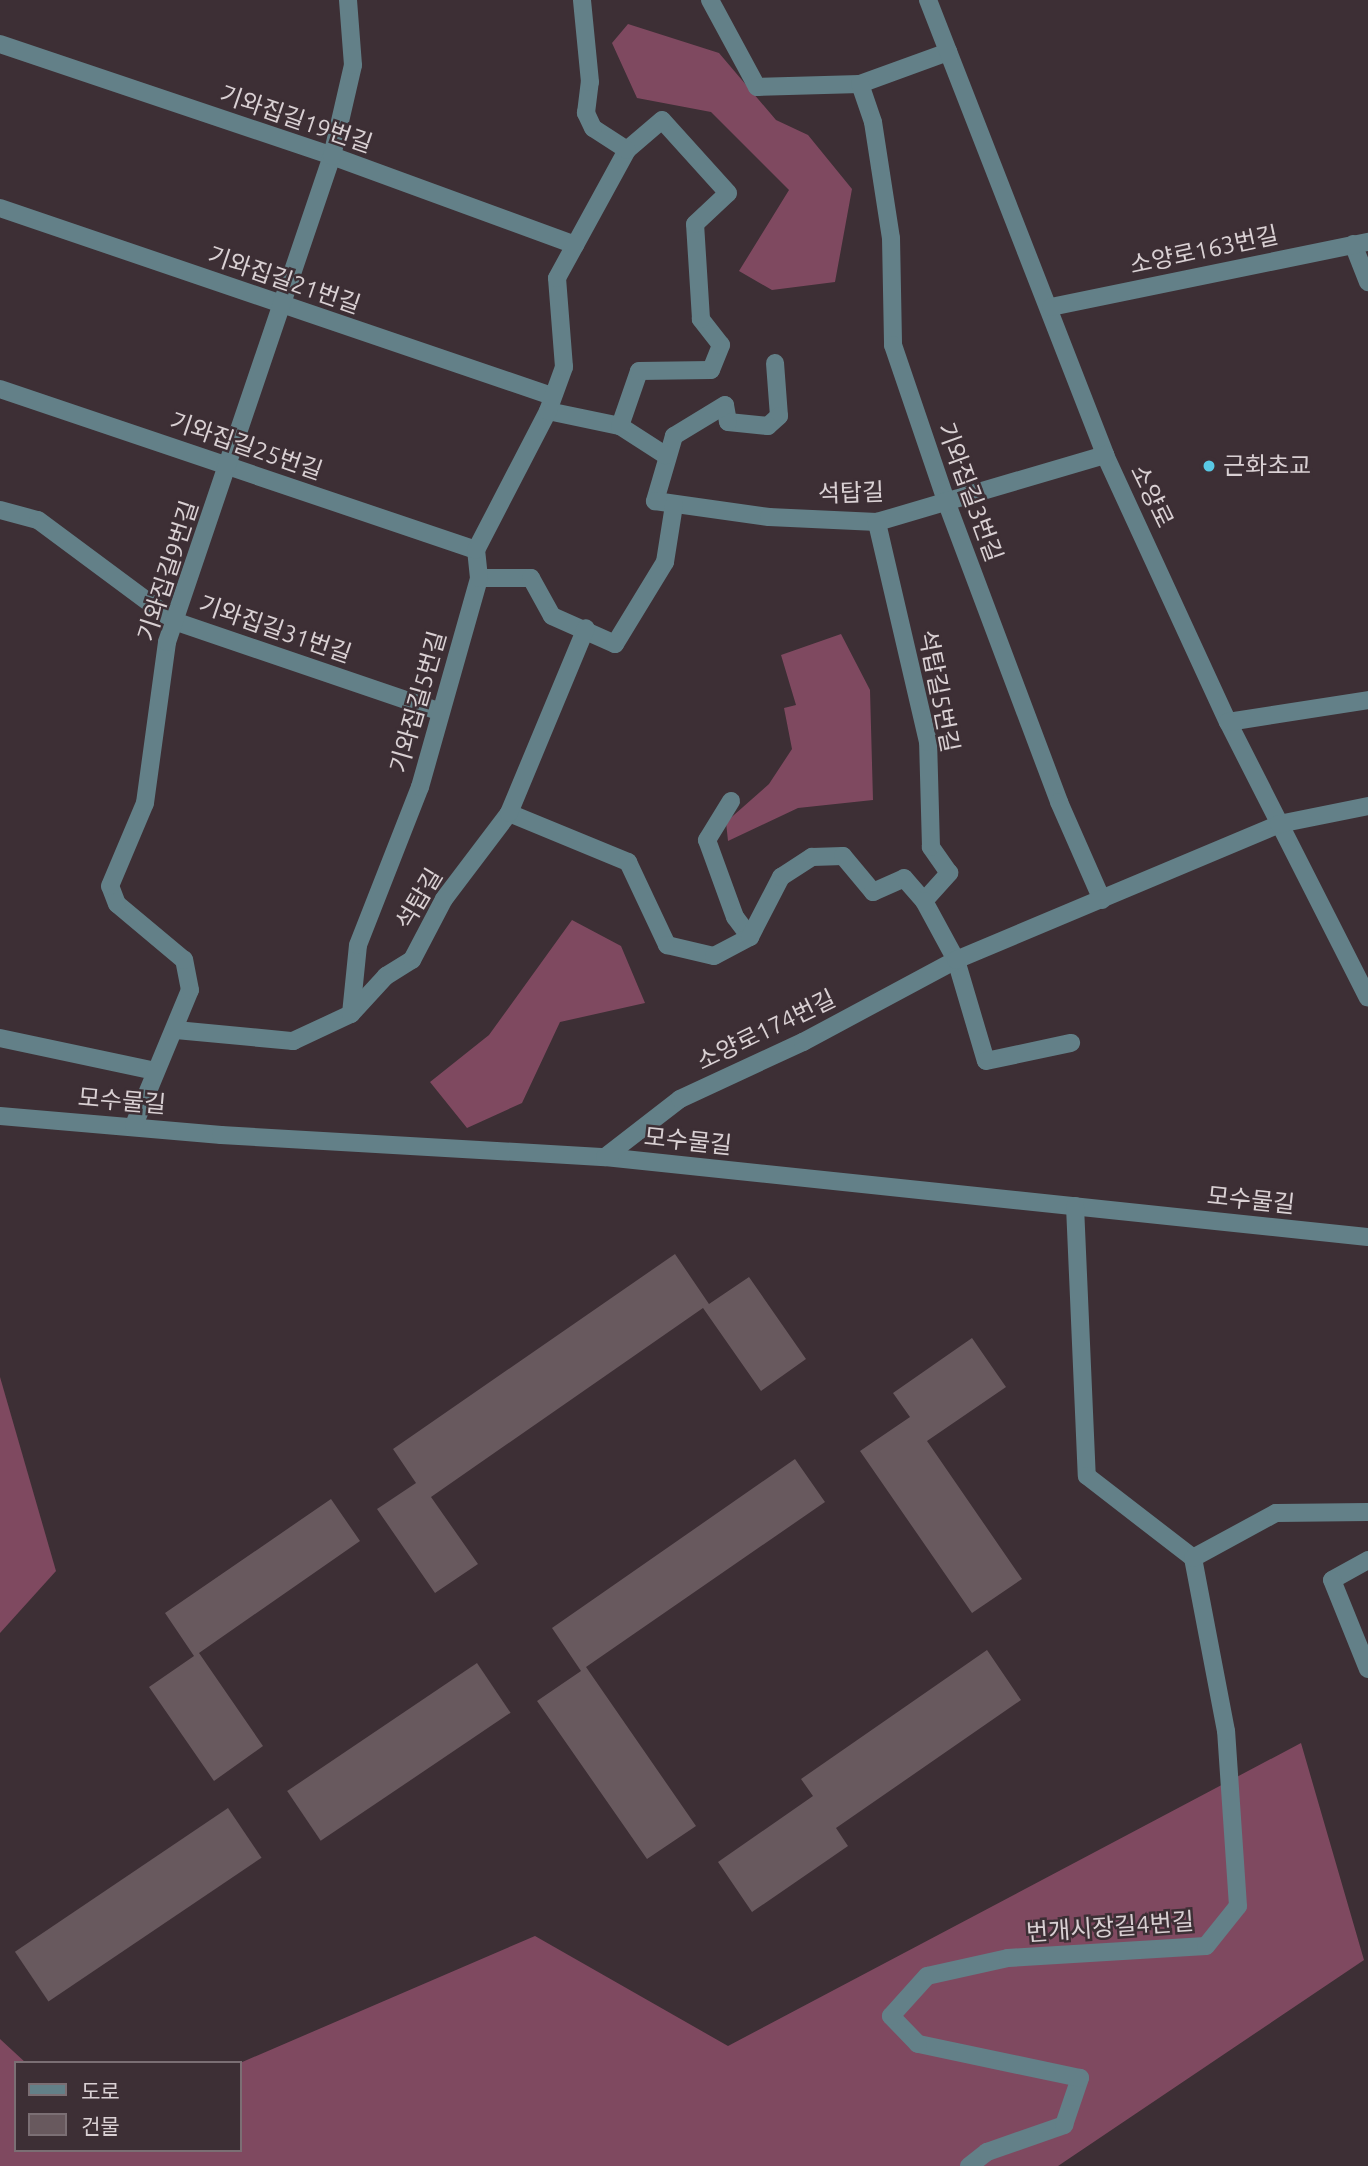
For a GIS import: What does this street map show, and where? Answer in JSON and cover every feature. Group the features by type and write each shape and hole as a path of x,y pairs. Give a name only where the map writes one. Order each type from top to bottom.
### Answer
{"street":[{"name":"기와집길9번길","path":"134,1125 155,1072 176,1030 190,990 184,960 117,904 110,886 145,803 174,621 284,306 332,156 353,65 348,0"},
{"path":"582,0 590,82 586,113 593,128 627,150"},
{"path":"710,0 757,86 860,84 948,52"},
{"name":"소양로","path":"928,0 1051,307 1105,455 1228,722 1279,824 1361,970 1368,998"},
{"name":"기와집길19번길","path":"0,44 332,156 575,244"},
{"name":"기와집길3번길","path":"860,84 873,122 891,238 893,345 946,501 1059,802 1102,900"},
{"path":"476,550 550,404 565,367 557,278 627,150 662,120 728,193 695,224 701,319 720,345 710,370 639,371 620,426"},
{"name":"기와집길21번길","path":"0,208 284,306 550,404"},
{"path":"1360,243 1368,282"},
{"name":"소양로163번길","path":"1051,307 1360,243"},
{"path":"479,578 531,579 552,616 586,628 615,644 665,562 674,505 655,501 665,455 674,436 725,405 729,422 768,426 779,416 775,363"},
{"name":"기와집길25번길","path":"0,389 476,550"},
{"path":"550,404 620,426 665,455"},
{"name":"석탑길","path":"674,505 769,517 877,522 1105,455"},
{"name":"기와집길31번길","path":"0,510 38,520 174,621 438,711"},
{"name":"석탑길5번길","path":"877,522 928,743 931,847 948,873 924,901"},
{"name":"기와집길5번길","path":"351,1014 358,945 420,787 438,711 479,578 476,550"},
{"name":"석탑길","path":"176,1030 292,1041 351,1014 386,976 412,960 444,899 509,813 586,628"},
{"path":"1228,722 1368,700"},
{"path":"731,801 707,840 735,917 750,937"},
{"name":"소양로174번길","path":"605,1157 680,1099 803,1042 956,960 1279,824 1368,806"},
{"path":"509,813 628,862 667,945 714,956 750,937 781,877 811,857 843,856 873,892 904,878 924,901 956,960 986,1061 1070,1043"},
{"path":"0,1038 155,1072"},
{"name":"모수물길","path":"0,1116 134,1125 221,1135 605,1157 1368,1237"},
{"path":"1074,1206 1087,1476 1193,1558 1276,1513 1368,1512"},
{"name":"번개시장길4번길","path":"969,2166 987,2152 1064,2125 1080,2078 918,2044 891,2016 927,1976 1008,1958 1206,1946 1238,1906 1226,1731 1193,1558"},
{"path":"1368,1560 1332,1580 1368,1669"}],"shaded area":[{"path":"628,24 719,53 776,120 808,135 852,189 835,282 772,290 739,271 789,190 711,112 637,98 612,43"},
{"path":"841,634 870,690 873,800 798,808 728,841 726,822 769,784 792,749 784,708 796,705 781,655"},
{"path":"572,920 621,946 645,1003 560,1022 522,1103 467,1128 430,1082 489,1035"},
{"path":"0,1377 56,1571 0,1633"},
{"path":"1301,1743 1364,1960 1058,2166 0,2166 0,2039 24,2061 14,2061 14,2152 242,2152 242,2062 535,1936 728,2046"}],"building":[{"path":"675,1254 709,1304 749,1277 806,1359 761,1391 703,1308 431,1497 478,1564 435,1593 377,1509 416,1483 393,1449"},
{"path":"972,1338 1006,1387 927,1441 1022,1579 972,1613 860,1451 910,1417 893,1393"},
{"path":"795,1459 825,1502 586,1667 696,1826 647,1859 537,1701 581,1671 552,1628"},
{"path":"331,1499 360,1541 199,1653 263,1746 214,1781 149,1687 194,1656 165,1613"},
{"path":"987,1650 1021,1700 836,1828 848,1846 752,1912 718,1862 813,1796 801,1779"},
{"path":"477,1663 511,1713 321,1841 287,1791"},
{"path":"228,1808 262,1858 48,2001 15,1952"}],"place":[{"name":"근화초교","path":"1209,466"}]}
